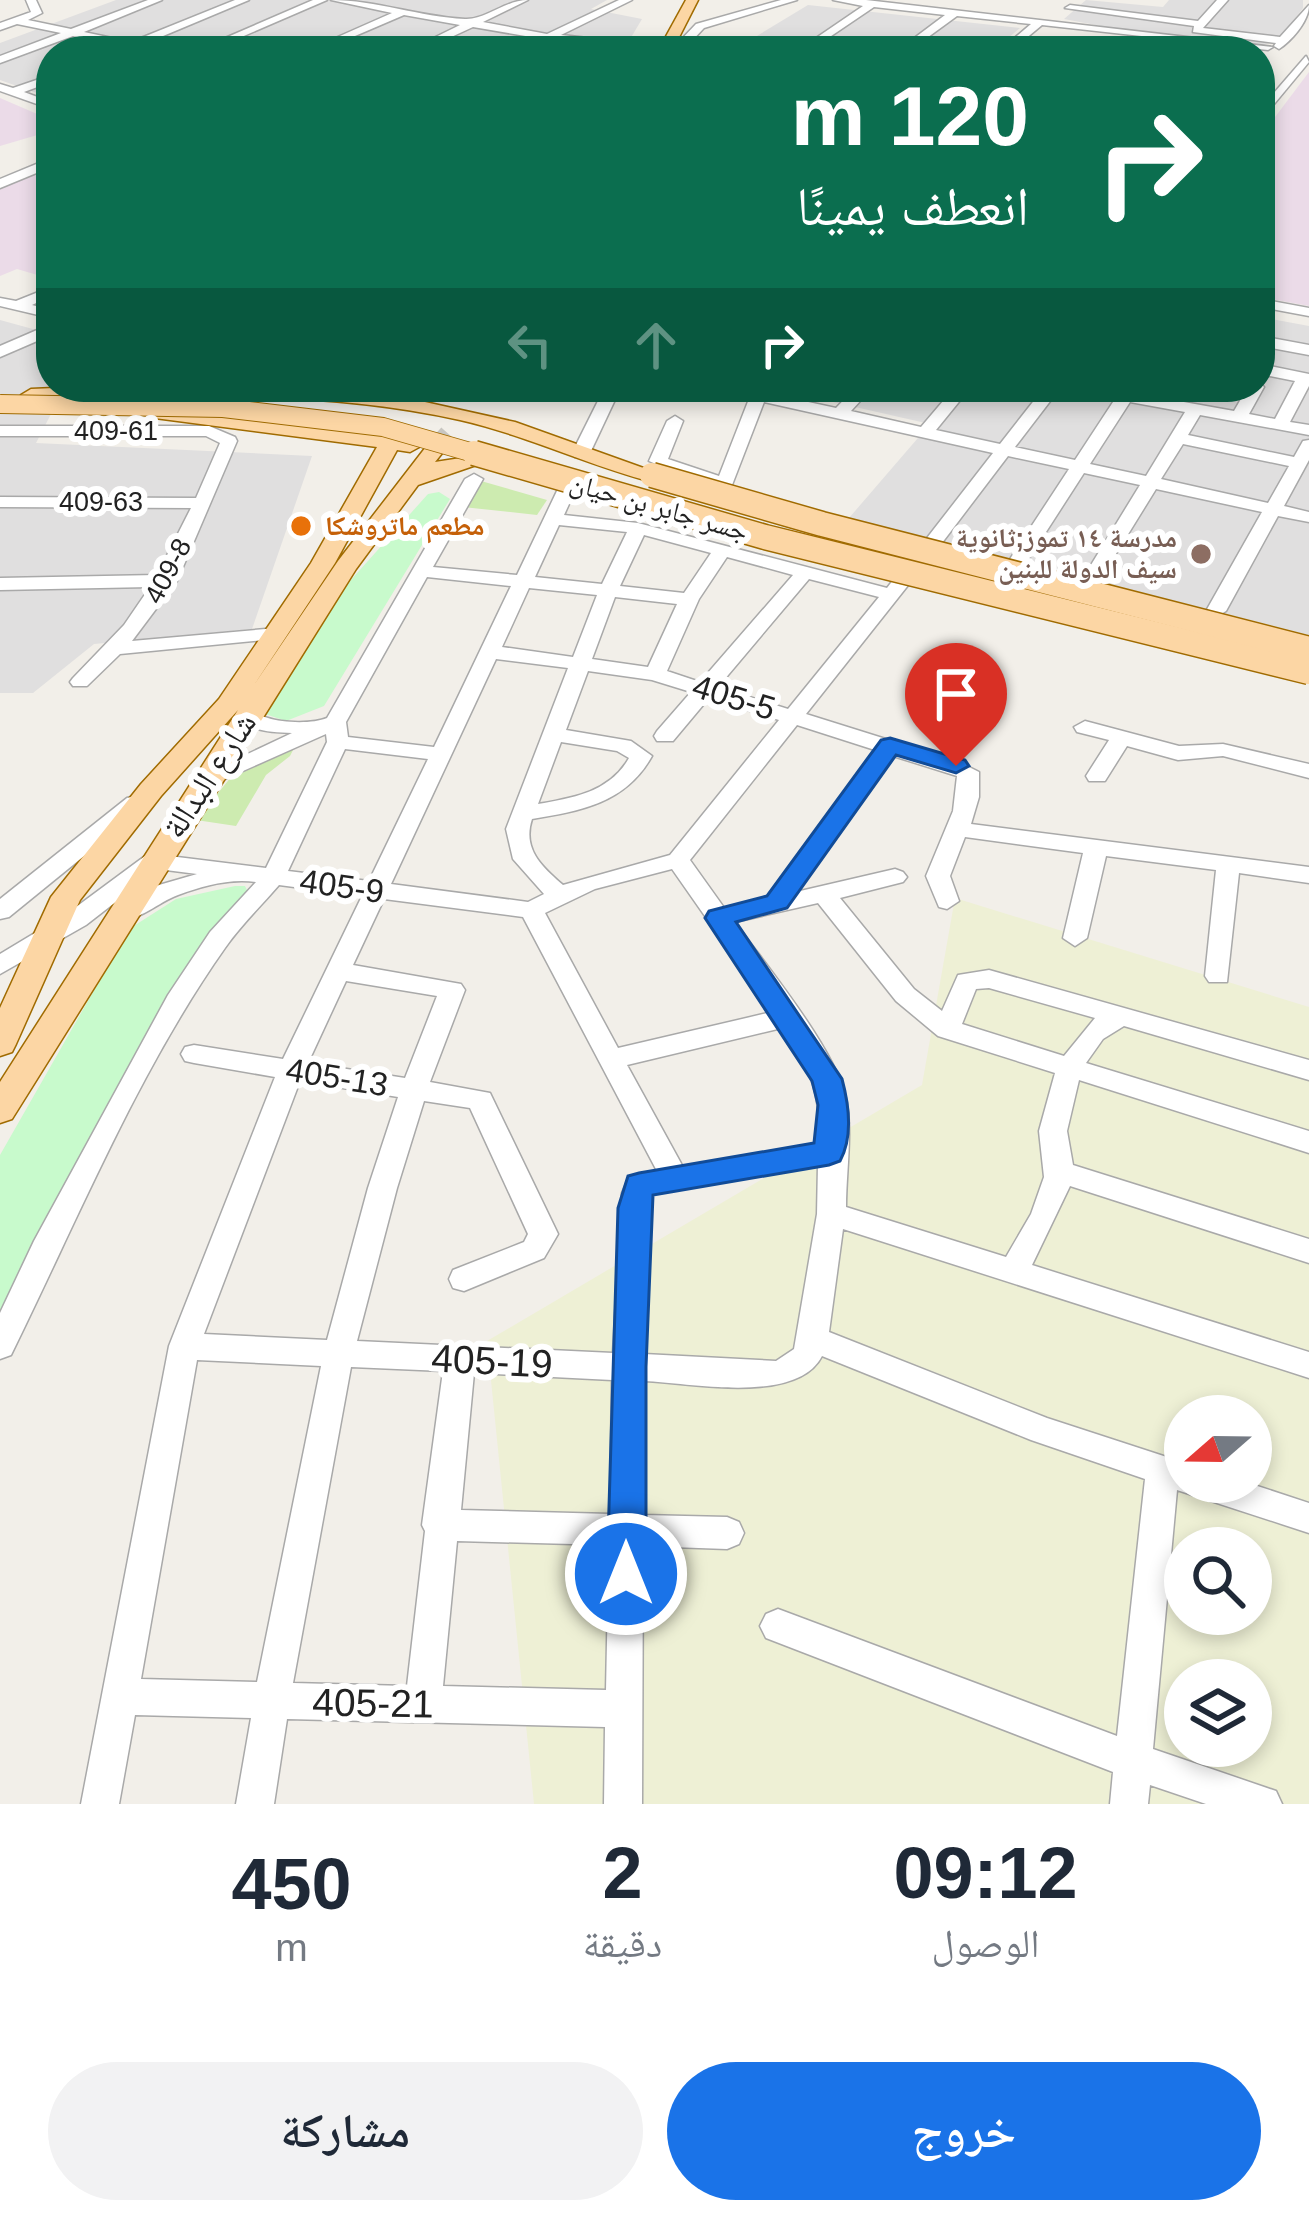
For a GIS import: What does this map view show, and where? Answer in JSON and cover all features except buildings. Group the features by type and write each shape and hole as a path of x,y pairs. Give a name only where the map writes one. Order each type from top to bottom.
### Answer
{"main road":[{"path":"668,36 679,0"},
{"path":"671,36 692,0"},
{"name":"جسر جابر بن حيان","path":"0,395 36,400"},
{"path":"30,400 36,400"},
{"path":"30,400 36,401"},
{"name":"جسر جابر بن حيان","path":"0,404 36,400"},
{"path":"50,402 393,439 434,448 474,470"},
{"name":"جسر جابر بن حيان","path":"73,402 243,410 383,427 765,537 1309,676"},
{"name":"جسر جابر بن حيان","path":"247,402 392,418 912,562 1309,658"},
{"path":"347,402 463,413 580,453 822,524 1309,649"},
{"path":"410,411 417,402"},
{"path":"334,432 366,450 374,475"},
{"name":"شارع البدالة","path":"3,1030 66,897 151,790 212,724 277,634 393,439"},
{"name":"شارع البدالة","path":"0,1109 248,716 434,448"},
{"path":"405,484 443,467 474,470 566,491 961,601 1309,676"}],"street":[{"path":"0,27 38,13 31,0"},
{"path":"66,36 157,0"},
{"path":"154,36 244,0"},
{"path":"236,36 322,0"},
{"path":"336,0 537,36"},
{"path":"346,36 429,0"},
{"path":"445,36 523,0"},
{"path":"552,36 627,0"},
{"path":"684,36 700,26 792,0"},
{"path":"838,0 1114,36"},
{"path":"1089,0 1200,24"},
{"path":"1200,0 1222,1"},
{"path":"1215,36 1197,30 1222,1"},
{"path":"824,36 872,4"},
{"path":"1070,8 1209,12"},
{"path":"1275,50 1309,8"},
{"path":"1121,36 1152,12"},
{"path":"923,36 953,14"},
{"path":"17,21 88,36"},
{"path":"1023,36 1038,24"},
{"path":"0,61 36,47"},
{"path":"1275,55 1308,55"},
{"path":"1275,55 1308,55"},
{"path":"7,90 36,82"},
{"path":"7,90 36,101"},
{"path":"0,184 36,168"},
{"path":"1275,305 1309,311"},
{"path":"0,352 36,336"},
{"path":"1275,344 1309,350"},
{"path":"1275,377 1307,379 1280,425"},
{"path":"580,453 606,402"},
{"path":"675,421 658,461 710,481 725,481 750,402"},
{"path":"792,402 1309,517"},
{"path":"839,414 851,402"},
{"path":"925,433 951,402"},
{"path":"922,556 1041,402"},
{"path":"1019,560 1122,402"},
{"path":"1151,402 1309,430"},
{"path":"1239,418 1247,402"},
{"path":"1092,578 1195,410"},
{"name":"409-61","path":"0,431 209,431 229,441"},
{"path":"1178,438 1299,463"},
{"name":"409-8","path":"80,682 120,649 167,581 229,441"},
{"path":"1216,611 1309,445"},
{"path":"0,1346 44,1249 177,1001 219,938 274,877 337,732 474,470"},
{"path":"100,1804 184,1346 290,1070 566,491"},
{"name":"409-63","path":"0,502 202,503"},
{"path":"552,519 638,528 806,572 898,587 678,860 602,878 531,910 675,1179"},
{"path":"561,896 524,861 517,845 522,814 584,664 608,591 638,528"},
{"path":"655,674 689,599 722,550"},
{"path":"421,571 689,599"},
{"path":"665,736 806,572"},
{"path":"0,584 167,581"},
{"path":"120,649 277,634"},
{"name":"405-5","path":"492,652 655,674 957,767"},
{"path":"946,901 938,876 970,780 957,767 983,705"},
{"path":"248,716 255,723 337,732 441,754"},
{"path":"1085,727 1178,753 1248,754 1309,771"},
{"path":"208,778 337,732"},
{"path":"522,814 600,796 621,784 641,756 622,746 554,734"},
{"path":"1096,776 1122,737"},
{"path":"777,902 890,745"},
{"path":"0,911 151,790"},
{"path":"957,829 1309,875"},
{"path":"1075,938 1096,847"},
{"path":"678,860 789,1017 827,1079 834,1105 829,1153 831,1214 806,1352 1164,1471"},
{"path":"0,964 48,938 153,861"},
{"name":"405-9","path":"153,861 531,910"},
{"path":"1218,976 1228,864"},
{"path":"119,916 167,890 237,872"},
{"path":"719,918 895,877"},
{"path":"822,892 905,995 947,1029 1309,1142"},
{"path":"255,1804 336,1353 411,1089 452,990 338,971"},
{"path":"947,1029 967,981 975,978 1309,1070"},
{"path":"613,1059 789,1017"},
{"path":"1013,1271 1044,1218 1060,1172 1052,1137 1071,1070 1093,1030 1122,1017"},
{"name":"405-13","path":"194,1054 480,1100 543,1234 534,1250 464,1279"},
{"path":"623,1804 628,1367 636,1193 639,1185 829,1153"},
{"path":"1060,1172 1309,1251"},
{"path":"831,1214 1309,1365"},
{"name":"405-19","path":"184,1346 778,1374 806,1352"},
{"path":"422,1704 460,1359"},
{"path":"1129,1804 1170,1503"},
{"path":"1263,1503 1309,1518"},
{"path":"439,1525 727,1532"},
{"path":"778,1626 1133,1761 1263,1804"},
{"name":"405-21","path":"120,1697 626,1709"}],"shaded area":[{"path":"116,0 607,0 591,9 642,19 632,36 36,36 36,93 0,80 0,43"},
{"path":"1086,0 1163,7 1169,0 1303,0 1303,8 1275,41 1275,36 1144,36 1064,19"},
{"path":"808,5 1020,28 1010,36 757,36"},
{"path":"1309,72 1309,306 1275,300 1275,117"},
{"path":"0,98 36,114 36,135 0,146"},
{"path":"36,172 36,275 17,269 0,276 0,188"},
{"path":"0,320 36,330 36,402 57,402 36,443 312,456 252,629 94,644 33,693 0,693"},
{"path":"1275,320 1309,326 1309,635 849,518 930,424 833,402 1275,402"}],"green space":[{"path":"481,481 547,500 537,515 463,507"},
{"path":"439,492 450,499 324,706 286,721 262,713 341,591 428,494"},
{"path":"296,744 290,756 266,775 236,826 196,820 236,771"},
{"path":"245,886 248,892 115,1097 0,1312 0,1155 129,929 176,899"},
{"path":"955,898 1309,1007 1309,1804 534,1804 487,1341 922,1085"}],"tunnel":[{"path":"436,447 453,428"}],"place":[{"name":"مطعم ماتروشكا","path":"301,526"},
{"name":"مدرسة ١٤ تموز;ثانوية سيف الدولة للبنين","path":"1201,554"}],"route":[{"path":"626,1574 628,1367 634,1208 639,1185 829,1153 834,1105 827,1079 719,918 777,902 890,745 956,766"}]}
